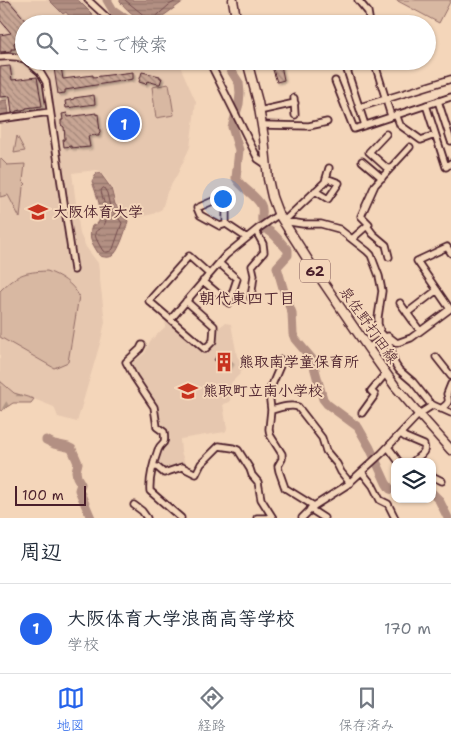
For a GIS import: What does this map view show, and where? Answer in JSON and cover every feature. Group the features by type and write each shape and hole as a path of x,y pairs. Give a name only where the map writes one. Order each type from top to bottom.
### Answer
{"main road":[{"path":"233,0 236,15"},
{"name":"泉佐野打田線","path":"249,70 262,125 272,197 282,219 386,373 451,450"}],"street":[{"path":"88,0 104,15"},
{"path":"358,0 368,15"},
{"path":"0,57 15,57"},
{"path":"38,70 46,82 74,270"},
{"path":"214,70 258,159 267,165"},
{"path":"347,70 365,125"},
{"path":"377,70 386,99 400,125 416,139 421,140 436,135"},
{"path":"360,107 451,79"},
{"path":"335,81 354,129 451,97"},
{"path":"259,110 295,101 295,114"},
{"path":"438,101 451,141"},
{"path":"426,105 446,167 451,164"},
{"path":"0,119 50,112"},
{"path":"262,125 309,126 328,122"},
{"path":"386,134 369,152 389,170"},
{"path":"389,257 386,245 373,234 367,226 369,224 361,216 375,185 410,147"},
{"path":"362,161 382,178"},
{"path":"282,219 325,182 329,168"},
{"path":"316,191 328,199 339,182 326,178"},
{"path":"225,198 226,224 220,226 200,214 197,208 225,198"},
{"path":"171,319 226,255 268,221 282,219 303,224 321,224 339,229 372,255 382,291 378,324 391,349 395,364 433,405 451,414"},
{"path":"226,224 247,238"},
{"path":"352,239 367,226"},
{"path":"251,298 254,275 252,266 264,252 257,230"},
{"path":"368,348 388,336 397,343 411,338 450,309 417,261 447,247 451,253"},
{"path":"186,302 214,326 213,341 205,349 149,301 189,256 209,274"},
{"path":"203,281 229,304 237,279 219,263"},
{"path":"407,313 437,290"},
{"path":"400,303 420,331"},
{"path":"447,311 451,318"},
{"path":"142,344 140,349 126,362 154,407 157,427 164,432 164,443 158,449 150,490 180,518"},
{"path":"436,357 451,376"},
{"path":"282,360 269,392 271,410 270,435 282,454 282,459 278,466 279,471 285,488 324,518"},
{"path":"362,412 375,395 370,391 386,373"},
{"path":"441,409 448,403 447,394 451,384"},
{"path":"302,518 312,508 350,483 419,414 433,405"},
{"path":"271,410 296,406 322,438 326,451 350,483"},
{"path":"401,434 424,445 424,452 417,458"},
{"path":"154,466 164,473 182,467 196,474 201,464 219,446 238,450 258,482 261,499 273,518"},
{"path":"388,447 396,458"},
{"path":"362,472 373,486 380,500 388,504 395,518"},
{"path":"436,478 442,482"},
{"path":"134,505 147,518"},
{"path":"257,518 273,518"}],"shaded area":[{"name":"大阪体育大学","path":"0,0 81,0 95,15 15,15 15,70 182,70 196,102 190,147 167,192 162,209 141,217 124,213 116,203 112,187 100,171 72,173 80,234 86,247 98,263 105,322 77,422 58,417 54,407 14,393 0,381"},
{"name":"熊取町立南小学校","path":"166,319 205,352 215,342 217,329 225,323 231,324 237,356 244,367 231,383 230,402 223,404 227,429 225,432 180,439 181,452 185,463 165,470 157,464 159,450 167,443 165,431 159,425 155,407 130,365 145,353 150,341 165,327"}],"green space":[{"path":"396,0 451,0 439,23 436,21 436,15 424,15"},
{"path":"169,84 174,115 156,118 152,87"},
{"path":"17,136 25,151 14,153"},
{"path":"0,158 7,165 25,164 23,181 26,184 23,187 20,218 8,195 0,197"},
{"path":"47,271 66,280 79,296 68,362 54,368 0,337 0,291 16,277 32,272"},
{"path":"0,381 14,393 34,399 31,403 13,403 1,411"}],"water":[{"path":"49,0 78,0 93,15 68,15 66,12 63,14"},
{"path":"120,0 184,1 164,15 134,15"},
{"path":"7,100 9,113 0,115 0,101"},
{"path":"97,173 100,173 111,188 115,204 128,221 115,254 109,257 100,256 90,234 92,226 98,223 100,219 99,202 92,181"}],"building":[{"path":"9,1 21,15 15,15 15,49 11,49 11,51 0,52 0,35 11,33 0,20 0,2"},
{"path":"10,66 12,80 37,77 42,106 26,108 12,113 10,96 0,97 0,67"},
{"path":"54,70 62,70 63,79 133,72 133,79 65,90 65,93 58,94"},
{"path":"273,70 282,70 284,80 277,82"},
{"path":"142,72 160,76 162,78 160,84 147,81 146,84 139,82"},
{"path":"94,95 95,104 66,108 65,101"},
{"path":"67,113 68,117 98,114 100,132 99,136 88,136 90,147 64,147 64,127 61,125 61,120 63,120 62,114"},
{"name":"熊取南学童保育所","path":"217,355 232,362 228,368 214,360"}],"waterway":[{"path":"107,0 113,10 120,15"},
{"path":"231,70 239,83 240,93 239,104 232,127 239,150 236,178 261,205 262,221 265,229 275,235 288,250 288,255 277,267 292,313 293,334 312,359 323,399 358,427 386,483 391,489"},
{"path":"46,440 72,449 78,463 76,471 81,484 79,490 91,518"},
{"path":"436,497 448,518"}],"place":[{"name":"大阪体育大学浪商高等学校","path":"124,124"},
{"name":"大阪体育大学","path":"38,212"},
{"name":"熊取南学童保育所","path":"224,362"},
{"name":"熊取町立南小学校","path":"188,391"}],"district":[{"name":"朝代東四丁目","path":"247,298"}]}
